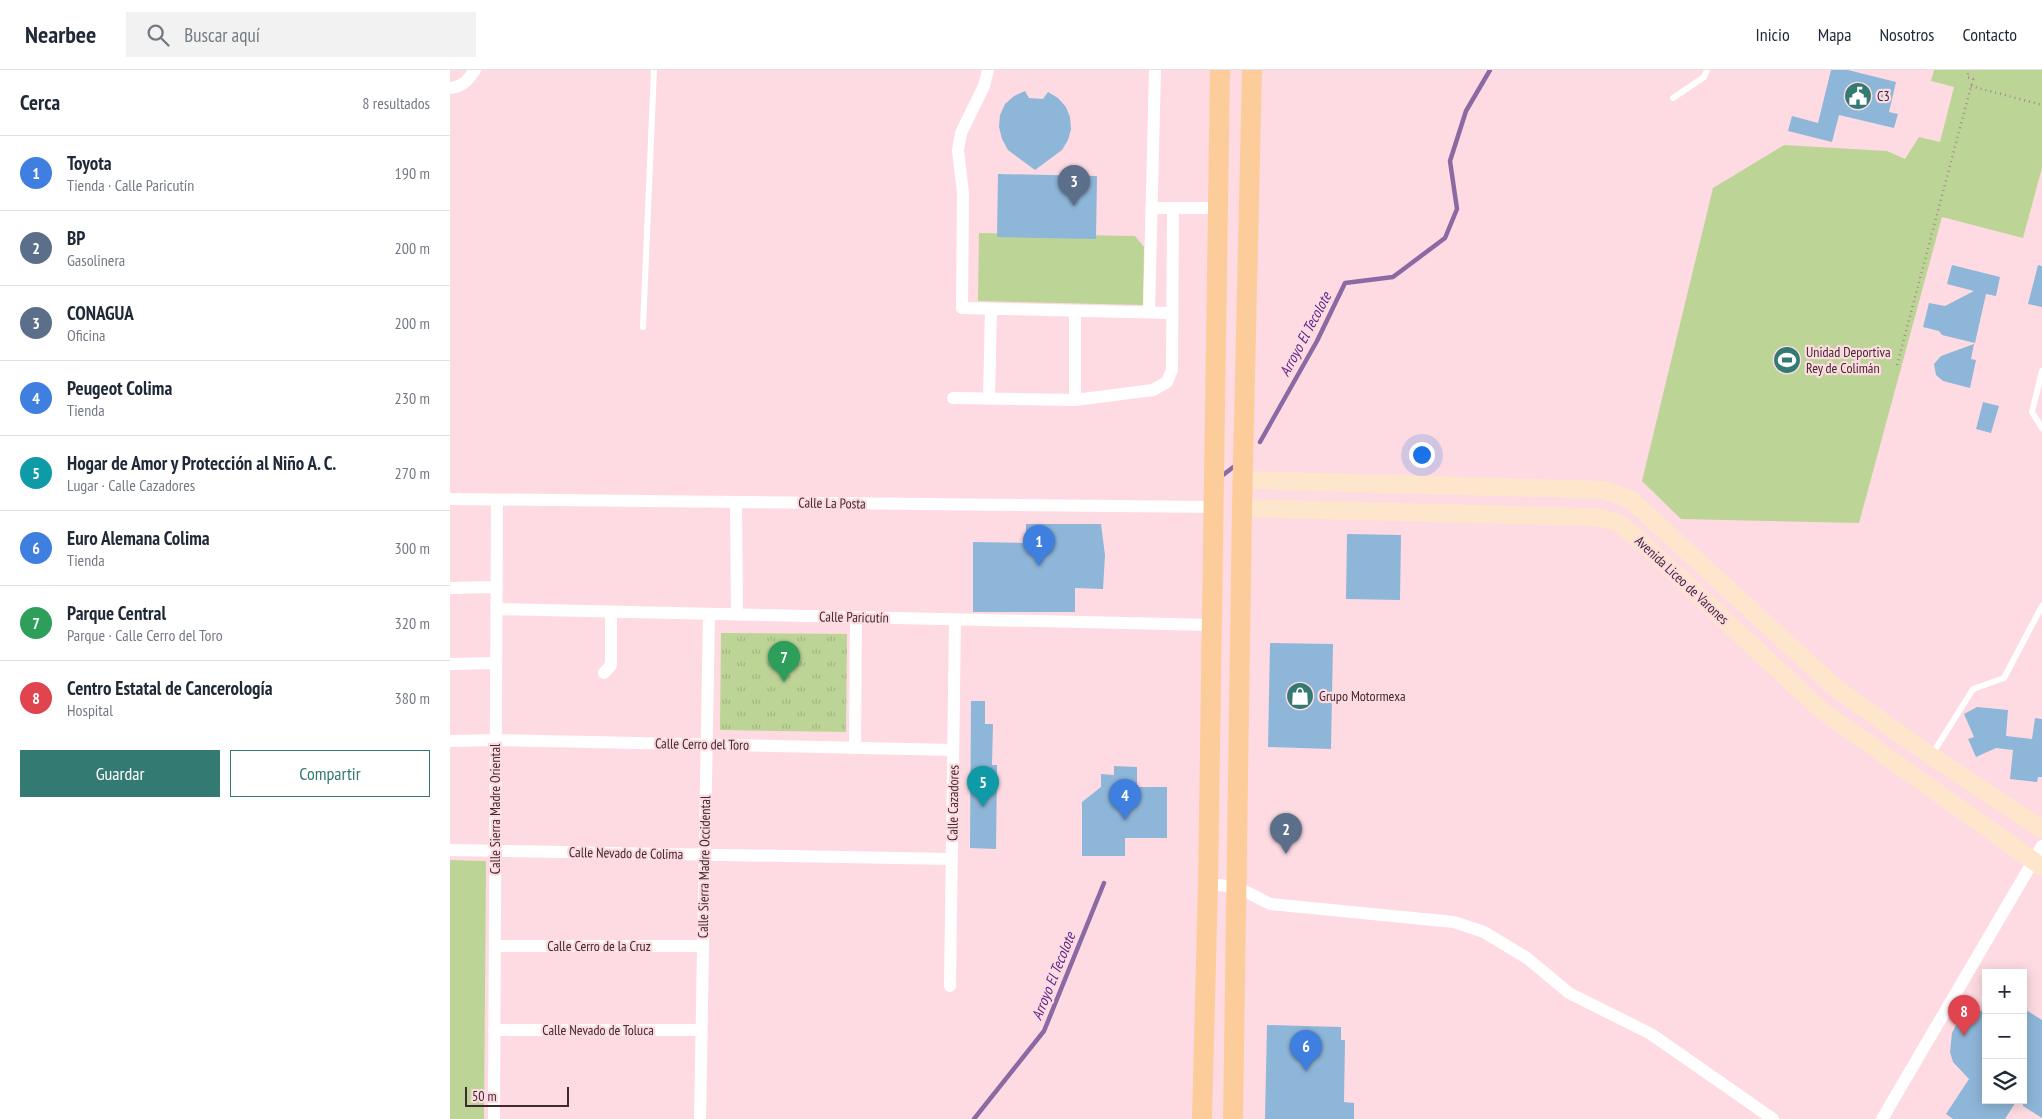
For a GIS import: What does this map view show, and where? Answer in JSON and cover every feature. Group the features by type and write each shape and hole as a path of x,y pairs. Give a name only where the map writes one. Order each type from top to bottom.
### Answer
{"main road":[{"path":"1202,1119 1208,884 1220,70"},
{"path":"1233,1119 1242,508 1252,70"},
{"path":"1215,418 1244,419"}],"street":[{"path":"450,88 457,88 466,83 475,70"},
{"path":"988,70 984,86 961,133 958,150 963,193 962,308 1172,313"},
{"path":"1148,312 1156,70"},
{"path":"1151,208 1218,208"},
{"path":"953,398 1075,400 1153,390 1167,382 1172,370 1173,208"},
{"path":"989,398 991,309"},
{"path":"1075,311 1075,400"},
{"name":"Avenida Liceo de Varones","path":"1243,480 1604,490 1630,499 1837,688 1931,756 2042,829"},
{"name":"Calle La Posta","path":"450,499 1213,507"},
{"name":"Calle Sierra Madre Oriental","path":"494,1119 497,500"},
{"path":"736,502 737,615"},
{"name":"Avenida Liceo de Varones","path":"1242,508 1596,517 1616,522 1634,535 1821,710 2038,864"},
{"path":"1634,535 1651,517"},
{"path":"450,588 497,587"},
{"name":"Calle Paricutín","path":"497,609 1212,625"},
{"path":"604,673 611,665 611,612"},
{"name":"Calle Sierra Madre Occidental","path":"700,1119 709,614"},
{"path":"855,748 856,618"},
{"name":"Calle Cazadores","path":"950,986 955,620"},
{"path":"450,664 496,663"},
{"name":"Calle Cerro del Toro","path":"450,741 496,740 953,750"},
{"path":"1882,1119 2038,864 2042,846"},
{"name":"Calle Nevado de Colima","path":"450,850 952,859"},
{"path":"1208,884 1237,887 1270,904 1454,922 1484,932 1527,958 1569,993 1650,1034 1773,1119"},
{"name":"Calle Cerro de la Cruz","path":"495,946 703,946"},
{"name":"Calle Nevado de Toluca","path":"494,1030 701,1030"}],"lane":[{"path":"643,327 654,70"},
{"path":"1673,98 1704,77 1707,70"},
{"path":"2042,371 2032,412 2042,428"},
{"path":"1931,756 1973,689 2004,678 2042,606"}],"path":[{"path":"1897,365 1971,86 1972,79 1967,77 1969,70"},
{"path":"1971,86 2042,105"}],"green space":[{"name":"Unidad Deportiva Rey de Colimán","path":"1934,70 2042,70 2042,168 2023,238 1942,217 1859,523 1681,519 1642,481 1713,188 1784,145 1887,151 1905,159 1919,137 1940,142 1954,87 1931,81"},
{"path":"979,233 1135,236 1144,247 1143,305 978,301"},
{"path":"721,633 847,634 846,732 720,730"},
{"path":"450,860 486,861 484,1119 450,1119"}],"building":[{"name":"C3","path":"1831,70 1848,70 1896,82 1889,112 1898,114 1894,128 1839,115 1832,142 1788,131 1792,116 1818,123"},
{"path":"1025,91 1029,98 1043,99 1048,92 1058,98 1066,107 1070,117 1071,129 1068,140 1062,150 1035,170 1008,150 1002,139 999,127 1000,115 1005,104 1014,96"},
{"path":"998,174 1097,176 1096,239 997,237"},
{"path":"1952,265 2000,277 1996,296 1986,294 1975,343 1942,335 1939,331 1923,327 1929,303 1945,306 1974,291 1947,284"},
{"path":"2038,265 2042,266 2042,307 2028,304"},
{"path":"1974,344 1971,359 1976,360 1970,388 1943,381 1936,375 1934,364 1941,356"},
{"path":"1983,402 1999,406 1991,433 1976,429"},
{"path":"1026,524 1101,524 1105,555 1103,589 1075,588 1075,612 973,612 973,542 1026,543"},
{"path":"1347,534 1401,535 1400,600 1346,599"},
{"name":"Grupo Motormexa","path":"1270,643 1333,644 1331,749 1268,747"},
{"path":"971,701 985,701 985,724 993,724 992,765 997,765 996,849 970,848"},
{"path":"1977,707 2008,710 2006,736 2032,739 2035,718 2042,719 2042,777 2038,777 2037,782 2010,779 2013,750 1996,748 1976,757 1968,739 1974,737 1964,714"},
{"path":"1114,766 1137,767 1137,787 1167,787 1167,838 1125,838 1125,856 1082,856 1082,802 1101,787 1101,774 1114,775"},
{"path":"1982,1011 1982,1104 2014,1104 2005,1119 1953,1119 1946,1114 1969,1079 1953,1062 1950,1052 1952,1033 1956,1025 1965,1017"},
{"path":"2027,1011 2042,1020 2042,1118 2023,1106 2023,1104 2027,1104"},
{"path":"1267,1025 1341,1027 1341,1040 1345,1040 1344,1102 1354,1103 1354,1119 1265,1119"}],"waterway":[{"name":"Arroyo El Tecolote","path":"1260,442 1317,341 1345,283 1393,277 1445,238 1457,209 1450,161 1466,111 1490,70"},
{"name":"Arroyo El Tecolote","path":"1223,475 1236,465"},
{"name":"Arroyo El Tecolote","path":"974,1119 1044,1031 1104,883"}],"place":[{"name":"C3","path":"1858,96"},
{"name":"CONAGUA","path":"1074,206"},
{"name":"Unidad Deportiva Rey de Colimán","path":"1787,360"},
{"name":"Toyota","path":"1039,566"},
{"name":"Parque Central","path":"784,682"},
{"name":"Grupo Motormexa","path":"1300,696"},
{"name":"Hogar de Amor y Protección al Niño A. C.","path":"983,807"},
{"name":"Peugeot Colima","path":"1125,820"},
{"name":"BP","path":"1286,854"},
{"name":"Centro Estatal de Cancerología","path":"1964,1036"},
{"name":"Euro Alemana Colima","path":"1306,1071"}]}
